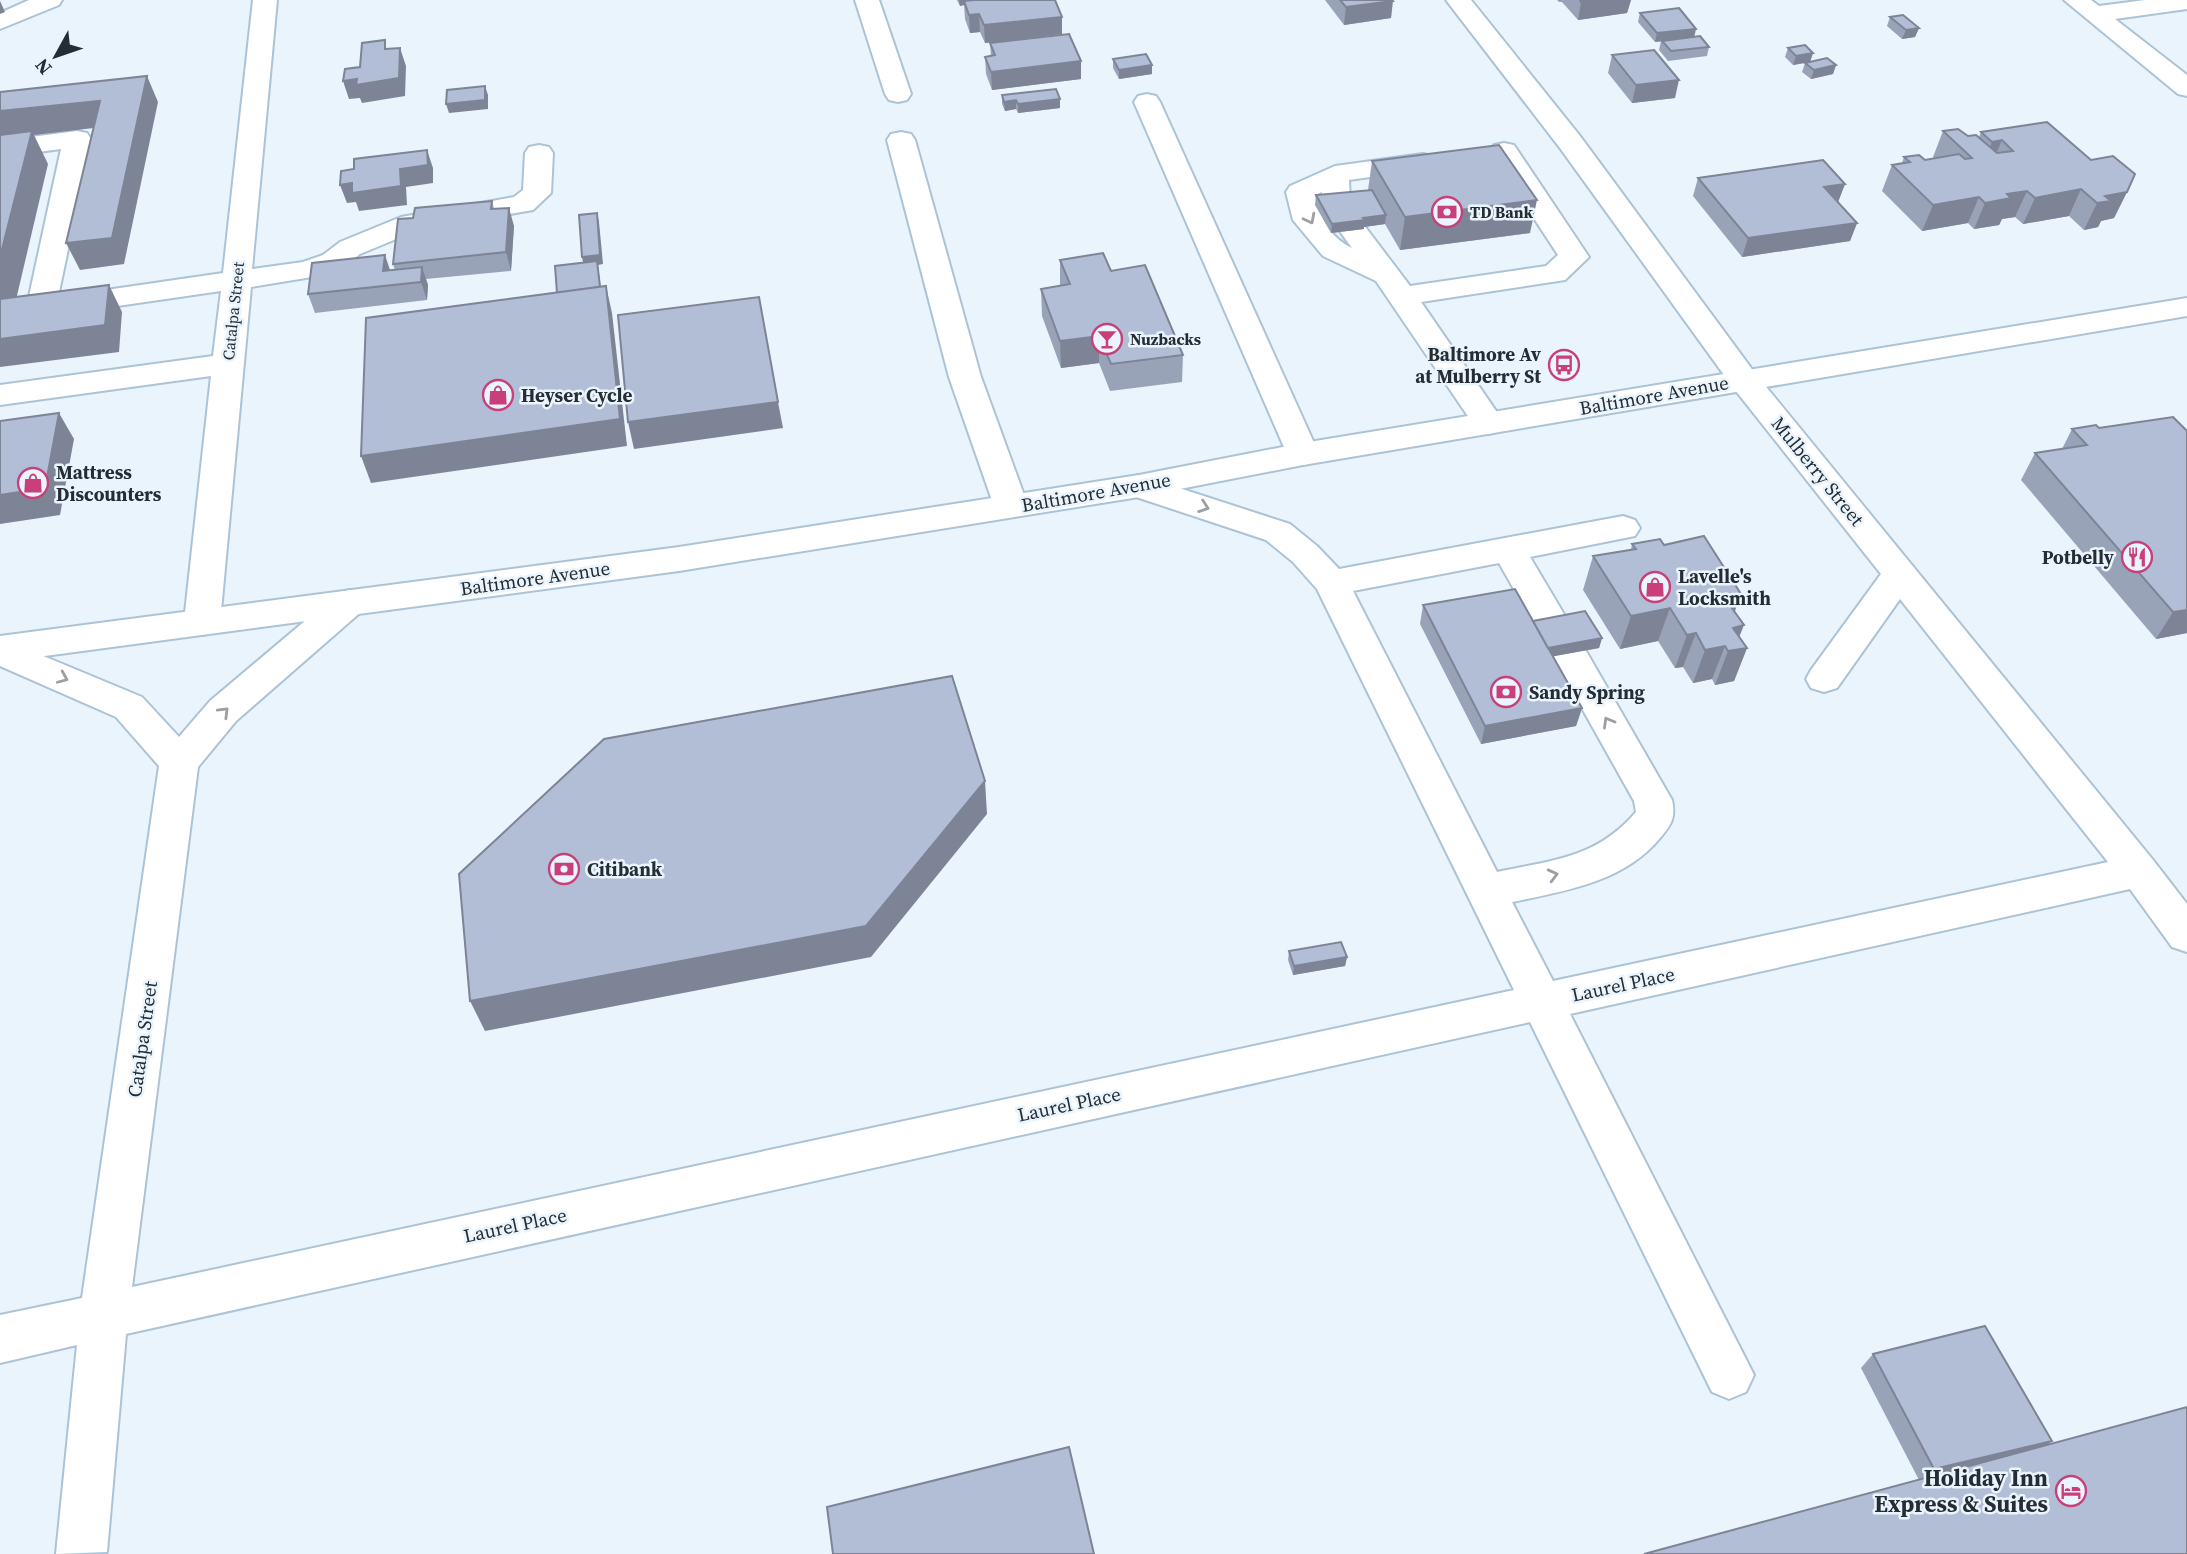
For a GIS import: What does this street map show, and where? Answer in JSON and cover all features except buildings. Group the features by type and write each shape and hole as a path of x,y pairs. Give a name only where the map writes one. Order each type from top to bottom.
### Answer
{"street":[{"name":"Catalpa Street","path":"202,622 265,0"},
{"path":"867,0 898,94"},
{"name":"Mulberry Street","path":"1458,0 1513,150 1743,379 2139,871 2187,935"},
{"path":"0,22 44,1"},
{"path":"2085,7 2187,2"},
{"path":"2085,7 2187,88"},
{"path":"1147,102 1303,454"},
{"path":"0,149 77,139 41,308"},
{"path":"901,140 965,377 1011,506"},
{"path":"1513,150 1574,257 1555,274 1395,287 1333,250 1307,220 1300,192 1336,188 1513,150"},
{"path":"0,314 308,270 333,261 350,248 379,235 426,218 523,204 537,193 539,153"},
{"path":"1353,230 1489,424"},
{"name":"Baltimore Avenue","path":"0,650 679,559 1139,486 1303,454 2187,307"},
{"path":"0,395 228,364"},
{"path":"1139,486 1278,532 1305,554 1331,583 1729,1374"},
{"path":"1331,583 1623,528"},
{"path":"1487,891 1592,865 1616,855 1639,836 1656,815 1653,800 1508,549"},
{"path":"1824,679 1900,573"},
{"path":"0,650 129,707 179,763 223,711 350,602"},
{"name":"Catalpa Street","path":"81,1552 104,1315 179,763"},
{"name":"Laurel Place","path":"0,1339 2139,871"}],"place":[{"name":"TD Bank","path":"1447,212"},
{"name":"Nuzbacks","path":"1107,339"},
{"name":"Baltimore Av at Mulberry St","path":"1564,365"},
{"name":"Heyser Cycle","path":"498,395"},
{"name":"Mattress Discounters","path":"33,483"},
{"name":"Potbelly","path":"2137,557"},
{"name":"Lavelle's Locksmith","path":"1655,587"},
{"name":"Sandy Spring","path":"1506,692"},
{"name":"Citibank","path":"564,869"},
{"name":"Holiday Inn Express & Suites","path":"2071,1491"}]}
